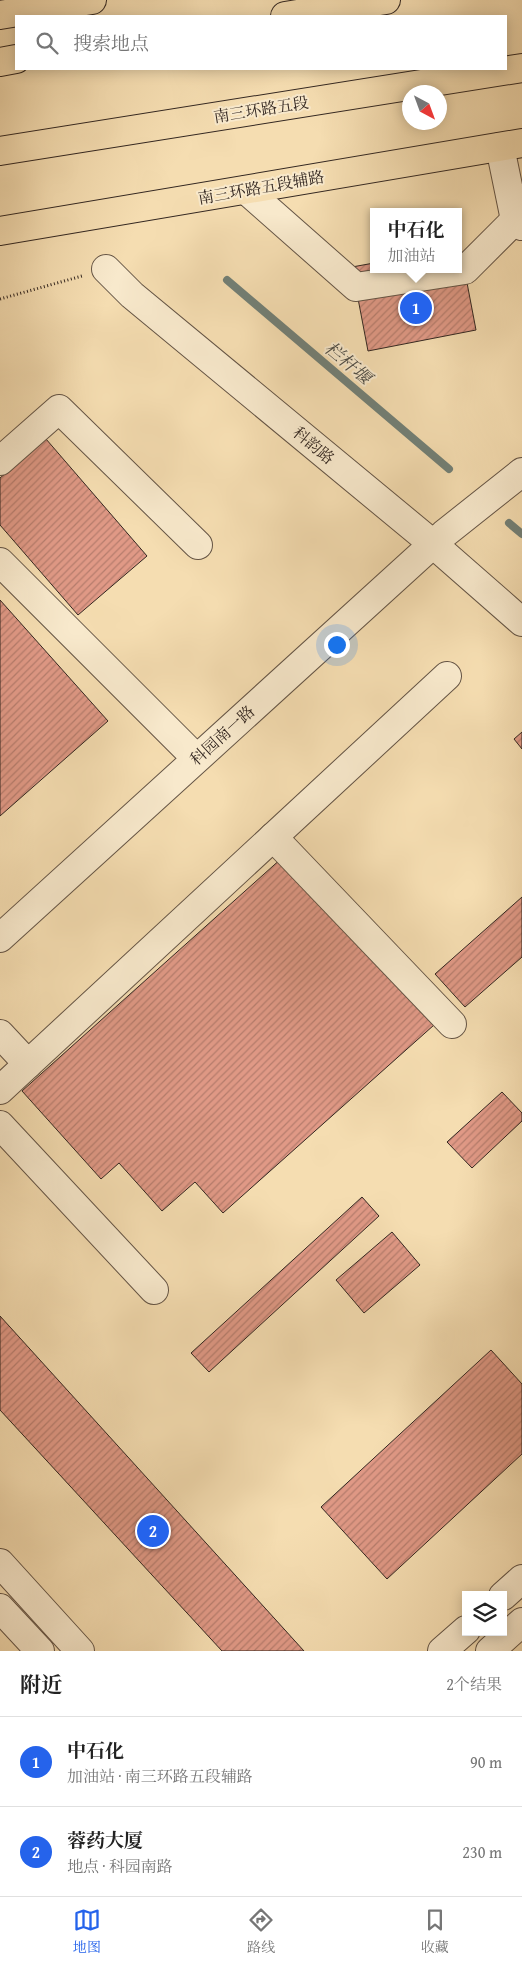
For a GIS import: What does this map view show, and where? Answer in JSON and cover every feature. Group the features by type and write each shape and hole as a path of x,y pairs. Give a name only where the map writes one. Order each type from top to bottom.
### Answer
{"main road":[{"path":"0,15 56,3 92,0"},
{"path":"291,15 386,0"},
{"path":"0,62 15,59"},
{"name":"南三环路五段","path":"0,151 522,68"},
{"name":"南三环路五段辅路","path":"0,230 511,145"}],"street":[{"path":"462,270 465,270 518,223 511,145"},
{"path":"246,190 356,287 446,273"},
{"name":"科韵路","path":"106,269 132,294 439,539 522,622"},
{"path":"0,460 59,409 198,545"},
{"name":"科园南一路","path":"0,938 439,539 522,472"},
{"path":"0,562 196,758"},
{"path":"0,1090 447,676"},
{"path":"273,837 452,1024"},
{"path":"0,1034 28,1064"},
{"path":"0,1125 154,1290"},
{"path":"0,1563 80,1651"},
{"path":"507,1592 522,1579"},
{"path":"0,1608 40,1651"},
{"path":"490,1651 522,1622"},
{"path":"442,1651 462,1634"}],"path":[{"path":"0,299 106,269"}],"building":[{"path":"462,256 476,330 368,351 352,267 370,264 370,273 462,273"},
{"path":"46,439 147,556 78,615 0,525 0,478"},
{"path":"0,600 108,721 0,816"},
{"path":"522,732 522,749 514,739"},
{"path":"283,857 434,1025 223,1213 195,1182 162,1211 119,1163 101,1179 22,1091"},
{"path":"522,897 522,957 465,1007 435,974"},
{"path":"502,1092 522,1113 522,1121 472,1168 447,1142"},
{"path":"362,1197 379,1216 209,1372 191,1353"},
{"path":"392,1232 420,1265 364,1313 336,1280"},
{"path":"0,1316 304,1651 222,1651 0,1410"},
{"path":"491,1350 522,1384 522,1454 387,1579 321,1507"}],"waterway":[{"name":"栏杆堰","path":"227,280 449,469"},
{"name":"栏杆堰","path":"509,523 522,534"}],"place":[{"name":"中石化","path":"416,308"},
{"name":"蓉药大厦","path":"153,1531"}]}
